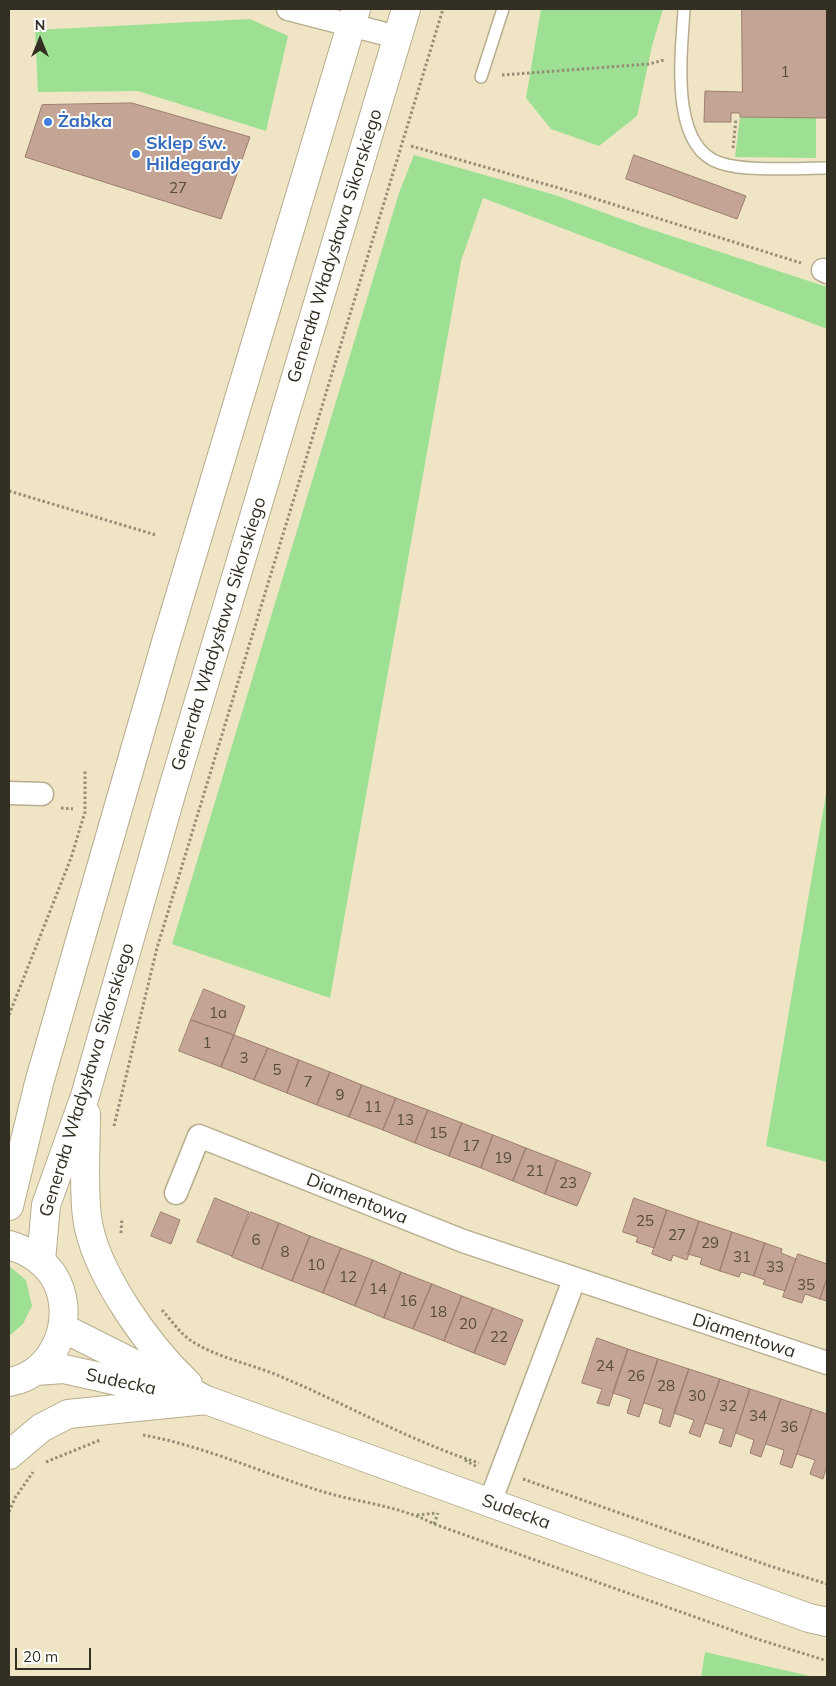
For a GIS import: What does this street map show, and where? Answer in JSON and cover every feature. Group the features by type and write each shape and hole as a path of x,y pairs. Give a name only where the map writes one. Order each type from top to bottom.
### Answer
{"street":[{"path":"288,9 354,17 397,37"},
{"name":"Generała Władysława Sikorskiego","path":"41,1261 46,1205 85,1096 172,791 406,9"},
{"path":"9,1206 39,1083 169,632 354,17"},
{"path":"9,794 42,794"},
{"path":"9,1127 39,1083"},
{"path":"85,1096 86,1215 94,1246 119,1298 170,1366 206,1400"},
{"name":"Diamentowa","path":"176,1193 199,1136 463,1241 574,1280 827,1363"},
{"path":"9,1245 26,1251 41,1261 53,1275 61,1292 64,1310 63,1328 57,1344 48,1359 36,1370 9,1382"},
{"path":"490,1502 574,1280"},
{"name":"Sudecka","path":"63,1328 206,1400 490,1502 696,1579 827,1622"},
{"name":"Sudecka","path":"36,1370 64,1369 206,1400"},
{"path":"9,1455 41,1428 68,1414 206,1400"}],"lane":[{"path":"481,77 503,9"},
{"path":"684,9 681,54 681,108 689,132 703,152 718,163 731,166 827,168"}],"path":[{"path":"112,1134 157,948 443,9"},
{"path":"481,77 649,64 681,54"},
{"path":"731,166 736,120"},
{"path":"411,146 580,194 825,271"},
{"path":"9,491 156,535"},
{"path":"9,1015 71,858 85,812 85,772"},
{"path":"122,1218 121,1233 123,1242"},
{"path":"160,1306 177,1328 191,1340 222,1355 279,1376 414,1439 761,1563 827,1584"},
{"path":"135,1433 179,1444 325,1492 416,1515 434,1524 754,1638 827,1662"},
{"path":"44,1463 70,1450 103,1439"},
{"path":"9,1512 19,1492 38,1466"}],"green space":[{"path":"541,9 663,9 652,46 637,116 599,146 551,129 526,98"},
{"path":"250,19 288,36 266,131 138,91 38,92 35,30"},
{"path":"740,117 816,118 816,158 735,157"},
{"path":"414,155 555,195 638,225 827,287 827,329 483,198 461,261 330,998 172,944 399,193"},
{"path":"827,788 827,1162 766,1146"},
{"path":"9,1266 26,1280 32,1306 23,1324 9,1336"},
{"path":"705,1652 814,1677 701,1677"}],"building":[{"path":"742,9 827,9 827,118 740,117 740,113 731,113 731,122 704,122 705,91 742,92"},
{"path":"132,103 250,137 221,219 25,157 42,105"},
{"path":"634,155 746,196 737,219 626,179"},
{"path":"204,989 245,1006 234,1035 191,1020"},
{"path":"191,1020 234,1035 221,1067 179,1051"},
{"path":"234,1035 268,1048 254,1080 221,1067"},
{"path":"268,1048 299,1060 287,1093 254,1080"},
{"path":"299,1060 330,1072 317,1105 287,1093"},
{"path":"330,1072 362,1085 349,1117 317,1105"},
{"path":"362,1085 396,1098 383,1130 349,1117"},
{"path":"396,1098 428,1110 415,1143 383,1130"},
{"path":"428,1110 462,1123 449,1156 415,1143"},
{"path":"462,1123 493,1135 481,1168 449,1156"},
{"path":"493,1135 526,1148 513,1181 481,1168"},
{"path":"526,1148 557,1160 545,1194 513,1181"},
{"path":"557,1160 591,1173 577,1206 545,1194"},
{"path":"215,1198 249,1212 232,1256 197,1242"},
{"path":"634,1198 667,1210 654,1248 636,1242 638,1237 623,1232"},
{"path":"667,1210 699,1221 687,1260 673,1255 671,1261 652,1254"},
{"path":"161,1212 180,1220 171,1244 151,1236"},
{"path":"251,1212 279,1223 262,1269 232,1257"},
{"path":"699,1221 732,1232 720,1271 700,1264 702,1258 688,1254"},
{"path":"279,1223 310,1236 292,1281 262,1269"},
{"path":"732,1232 765,1243 754,1276 741,1272 739,1277 720,1271"},
{"path":"310,1236 341,1248 323,1293 292,1281"},
{"path":"765,1243 782,1249 781,1253 796,1259 785,1291 763,1284 765,1280 754,1276"},
{"path":"341,1248 373,1260 355,1306 323,1293"},
{"path":"798,1254 827,1264 827,1278 820,1299 805,1294 802,1303 783,1297"},
{"path":"373,1260 401,1272 384,1318 355,1306"},
{"path":"401,1272 432,1284 413,1329 384,1318"},
{"path":"827,1278 827,1301 820,1299"},
{"path":"432,1284 462,1296 444,1341 413,1329"},
{"path":"462,1296 493,1308 474,1353 444,1341"},
{"path":"493,1308 523,1320 505,1365 474,1353"},
{"path":"597,1338 628,1349 609,1406 597,1403 602,1389 582,1383"},
{"path":"628,1349 658,1359 639,1417 627,1413 631,1399 613,1393"},
{"path":"658,1359 689,1369 670,1427 659,1423 663,1409 644,1403"},
{"path":"689,1369 720,1379 700,1437 689,1433 694,1420 674,1413"},
{"path":"720,1379 750,1389 731,1447 719,1443 724,1429 705,1423"},
{"path":"750,1389 781,1399 761,1457 750,1453 754,1440 736,1433"},
{"path":"781,1399 812,1409 792,1468 780,1464 784,1450 766,1444"},
{"path":"812,1409 827,1414 827,1465 823,1479 810,1474 815,1460 797,1454"}],"place":[{"name":"Żabka","path":"48,122"},
{"name":"Sklep św. Hildegardy","path":"136,154"}]}
